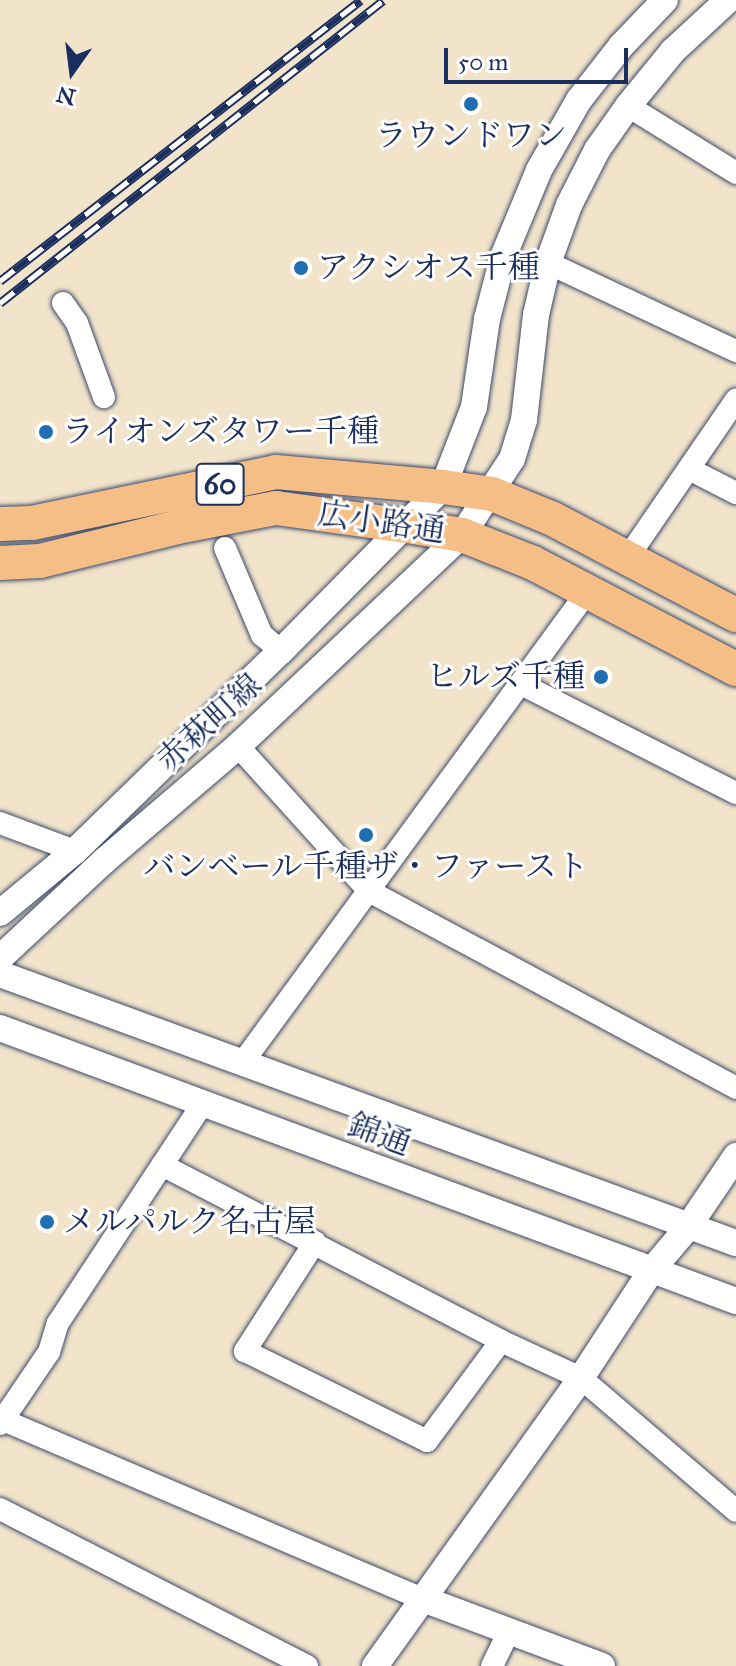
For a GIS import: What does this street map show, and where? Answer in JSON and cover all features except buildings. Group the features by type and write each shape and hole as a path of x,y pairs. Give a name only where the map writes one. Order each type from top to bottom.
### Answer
{"main road":[{"name":"広小路通","path":"0,524 32,523 276,472 443,487 492,494 557,521 736,615"},
{"name":"広小路通","path":"0,563 40,561 276,508 408,526 462,535 533,563 736,669"}],"street":[{"path":"443,487 474,407 487,319 503,257 539,170 579,100 622,45 665,0"},
{"name":"赤萩町線","path":"0,958 238,746 462,535 492,494 512,459 524,420 536,315 548,263 569,205 597,150 628,106 673,51 728,0"},
{"path":"628,106 736,173"},
{"path":"548,263 736,351"},
{"path":"63,303 77,323 104,397"},
{"path":"628,557 736,400"},
{"path":"689,469 736,493"},
{"name":"赤萩町線","path":"0,913 75,851 408,526 443,487"},
{"path":"225,548 262,635 281,651"},
{"path":"243,1062 588,591"},
{"path":"521,684 736,793"},
{"path":"238,746 369,891 736,1088"},
{"path":"0,823 75,851"},
{"name":"錦通","path":"0,974 736,1243"},
{"name":"錦通","path":"0,1028 201,1106 736,1301"},
{"path":"201,1106 58,1323 49,1352 2,1422 423,1599 602,1666"},
{"path":"375,1666 581,1378 651,1271 688,1227 736,1156"},
{"path":"162,1165 501,1341 581,1378 736,1511"},
{"path":"315,1242 245,1351 427,1441 501,1341"},
{"path":"0,1509 307,1666"},
{"path":"492,1666 509,1631"}],"railway":[{"path":"0,281 361,0"},
{"path":"0,303 383,0"}],"place":[{"name":"ラウンドワン","path":"471,104"},
{"name":"アクシオス千種","path":"301,268"},
{"name":"ライオンズタワー千種","path":"46,432"},
{"name":"ヒルズ千種","path":"601,677"},
{"name":"バンベール千種ザ・ファースト","path":"366,835"},
{"name":"メルパルク名古屋","path":"47,1222"}]}
